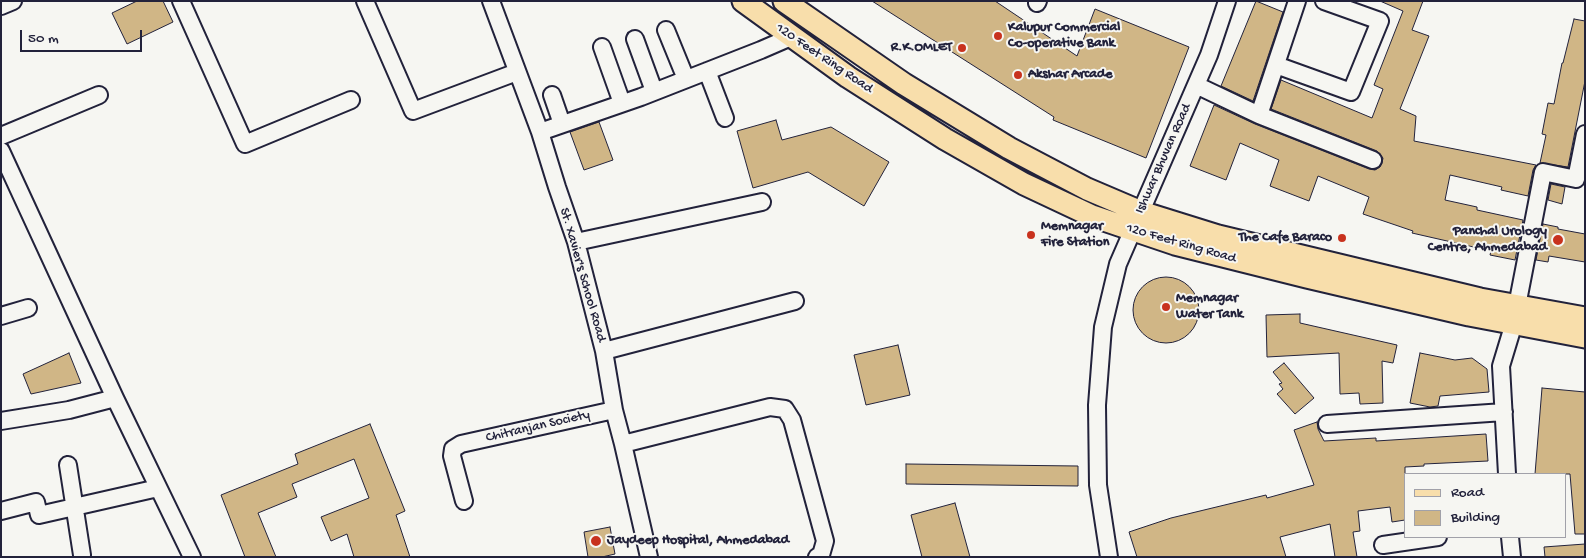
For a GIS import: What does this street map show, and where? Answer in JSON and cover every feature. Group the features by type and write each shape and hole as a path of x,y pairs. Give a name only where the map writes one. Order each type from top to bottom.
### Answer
{"main road":[{"name":"120 Feet Ring Road","path":"743,1 848,77 945,139 1024,184 1092,216 1137,221 1218,236 1480,299 1515,315 1585,337"},
{"name":"120 Feet Ring Road","path":"784,1 904,84 1137,221"},
{"name":"120 Feet Ring Road","path":"1515,315 1585,318"}],"street":[{"path":"1,6 12,1"},
{"path":"181,1 245,144 351,100"},
{"path":"365,1 413,111 517,72"},
{"name":"St. Xavier's School Road","path":"490,1 540,132 556,187 576,242 604,351 614,410 624,444 649,557"},
{"name":"Ishwar Bhuvan Road","path":"1109,557 1098,485 1097,405 1103,327 1118,264 1209,55 1227,1"},
{"path":"1259,115 1297,1"},
{"path":"1276,65 1351,92 1380,21 1324,1"},
{"path":"666,30 686,79"},
{"path":"540,132 654,92 791,37"},
{"path":"635,39 654,92"},
{"path":"602,47 622,103"},
{"path":"707,71 725,118"},
{"path":"1196,85 1259,115 1373,160"},
{"path":"1,136 100,95"},
{"path":"552,95 562,124"},
{"path":"1508,473 1502,366 1515,315 1543,172 1576,179 1585,134"},
{"path":"1,151 7,180 192,557"},
{"path":"576,242 762,202"},
{"path":"604,351 795,301"},
{"path":"1,316 28,308"},
{"path":"1,421 69,410 115,398"},
{"path":"624,444 770,407 785,409 792,420 825,541 821,554 817,557"},
{"name":"Chitranjan Society","path":"464,501 452,456 454,449 461,444 614,410"},
{"path":"1327,424 1504,412"},
{"path":"68,465 82,555"},
{"path":"1,511 36,502 39,515 158,488"},
{"path":"1383,545 1431,538"},
{"path":"1510,538 1512,557"}],"building":[{"path":"137,1 163,1 173,22 127,44 112,13"},
{"path":"872,1 995,1 1077,56 1095,9 1189,47 1146,158 1053,120 1054,117"},
{"path":"1256,1 1283,12 1253,101 1221,86"},
{"path":"1380,1 1423,1 1412,30 1429,36 1400,109 1416,116 1414,141 1536,165 1533,170 1528,196 1501,190 1502,187 1450,175 1445,200 1477,207 1477,210 1523,220 1515,260 1490,255 1491,251 1412,233 1413,231 1363,214 1369,197 1318,176 1309,201 1270,186 1279,160 1240,143 1226,180 1190,166 1214,105 1255,124 1369,169 1375,170 1380,167 1383,158 1377,151 1271,109 1281,80 1372,118 1383,89 1374,85 1403,11"},
{"path":"1574,19 1585,21 1585,81 1568,167 1540,163 1546,135 1542,134 1548,103 1554,104 1562,63"},
{"path":"776,120 782,140 831,127 889,162 864,206 808,172 753,188 737,131"},
{"path":"599,122 613,160 584,170 570,132"},
{"path":"1551,184 1565,187 1562,204 1548,200"},
{"path":"1543,224 1585,234 1585,262 1549,256 1548,262 1536,260"},
{"name":"Memnagar Water Tank","path":"1166,277 1179,280 1189,287 1196,297 1199,310 1196,323 1189,333 1179,340 1166,343 1153,340 1143,333 1136,323 1133,310 1136,297 1143,287 1153,280"},
{"path":"1300,314 1300,323 1397,345 1393,363 1382,361 1383,403 1360,404 1359,393 1340,394 1339,353 1267,357 1266,315"},
{"path":"898,345 910,395 866,405 854,355"},
{"path":"69,353 81,383 31,394 23,374"},
{"path":"1420,353 1455,360 1472,358 1487,369 1489,392 1440,396 1438,406 1430,407 1410,403"},
{"path":"1284,363 1314,398 1295,414 1277,394 1283,389 1279,384 1282,383 1273,372"},
{"path":"1542,388 1585,392 1585,534 1575,534 1570,474 1535,473"},
{"path":"1317,422 1324,441 1376,438 1376,441 1486,434 1488,461 1424,464 1424,466 1405,467 1404,520 1392,522 1390,507 1358,511 1360,531 1353,532 1357,557 1335,557 1330,524 1280,537 1286,557 1137,557 1129,532 1171,518 1266,495 1267,498 1314,485 1294,430"},
{"path":"370,424 405,511 396,515 410,557 354,557 347,534 331,541 321,517 369,498 354,459 292,484 297,497 258,513 276,557 245,557 221,495 298,464 295,454"},
{"path":"906,464 1078,466 1078,486 906,484"},
{"path":"955,503 970,557 922,557 911,515"},
{"path":"610,527 615,554 602,557 588,557 584,532"},
{"path":"1585,544 1585,557 1545,557 1544,547"}],"place":[{"name":"Kalupur Commercial Co-operative Bank","path":"998,36"},
{"name":"R.K.OMLET","path":"962,48"},
{"name":"Akshar Arcade","path":"1018,75"},
{"name":"Memnagar Fire Station","path":"1031,235"},
{"name":"The Cafe Baraco","path":"1342,238"},
{"name":"Panchal Urology Centre, Ahmedabad","path":"1558,240"},
{"name":"Memnagar Water Tank","path":"1166,307"},
{"name":"Jaydeep Hospital, Ahmedabad","path":"596,541"}]}
